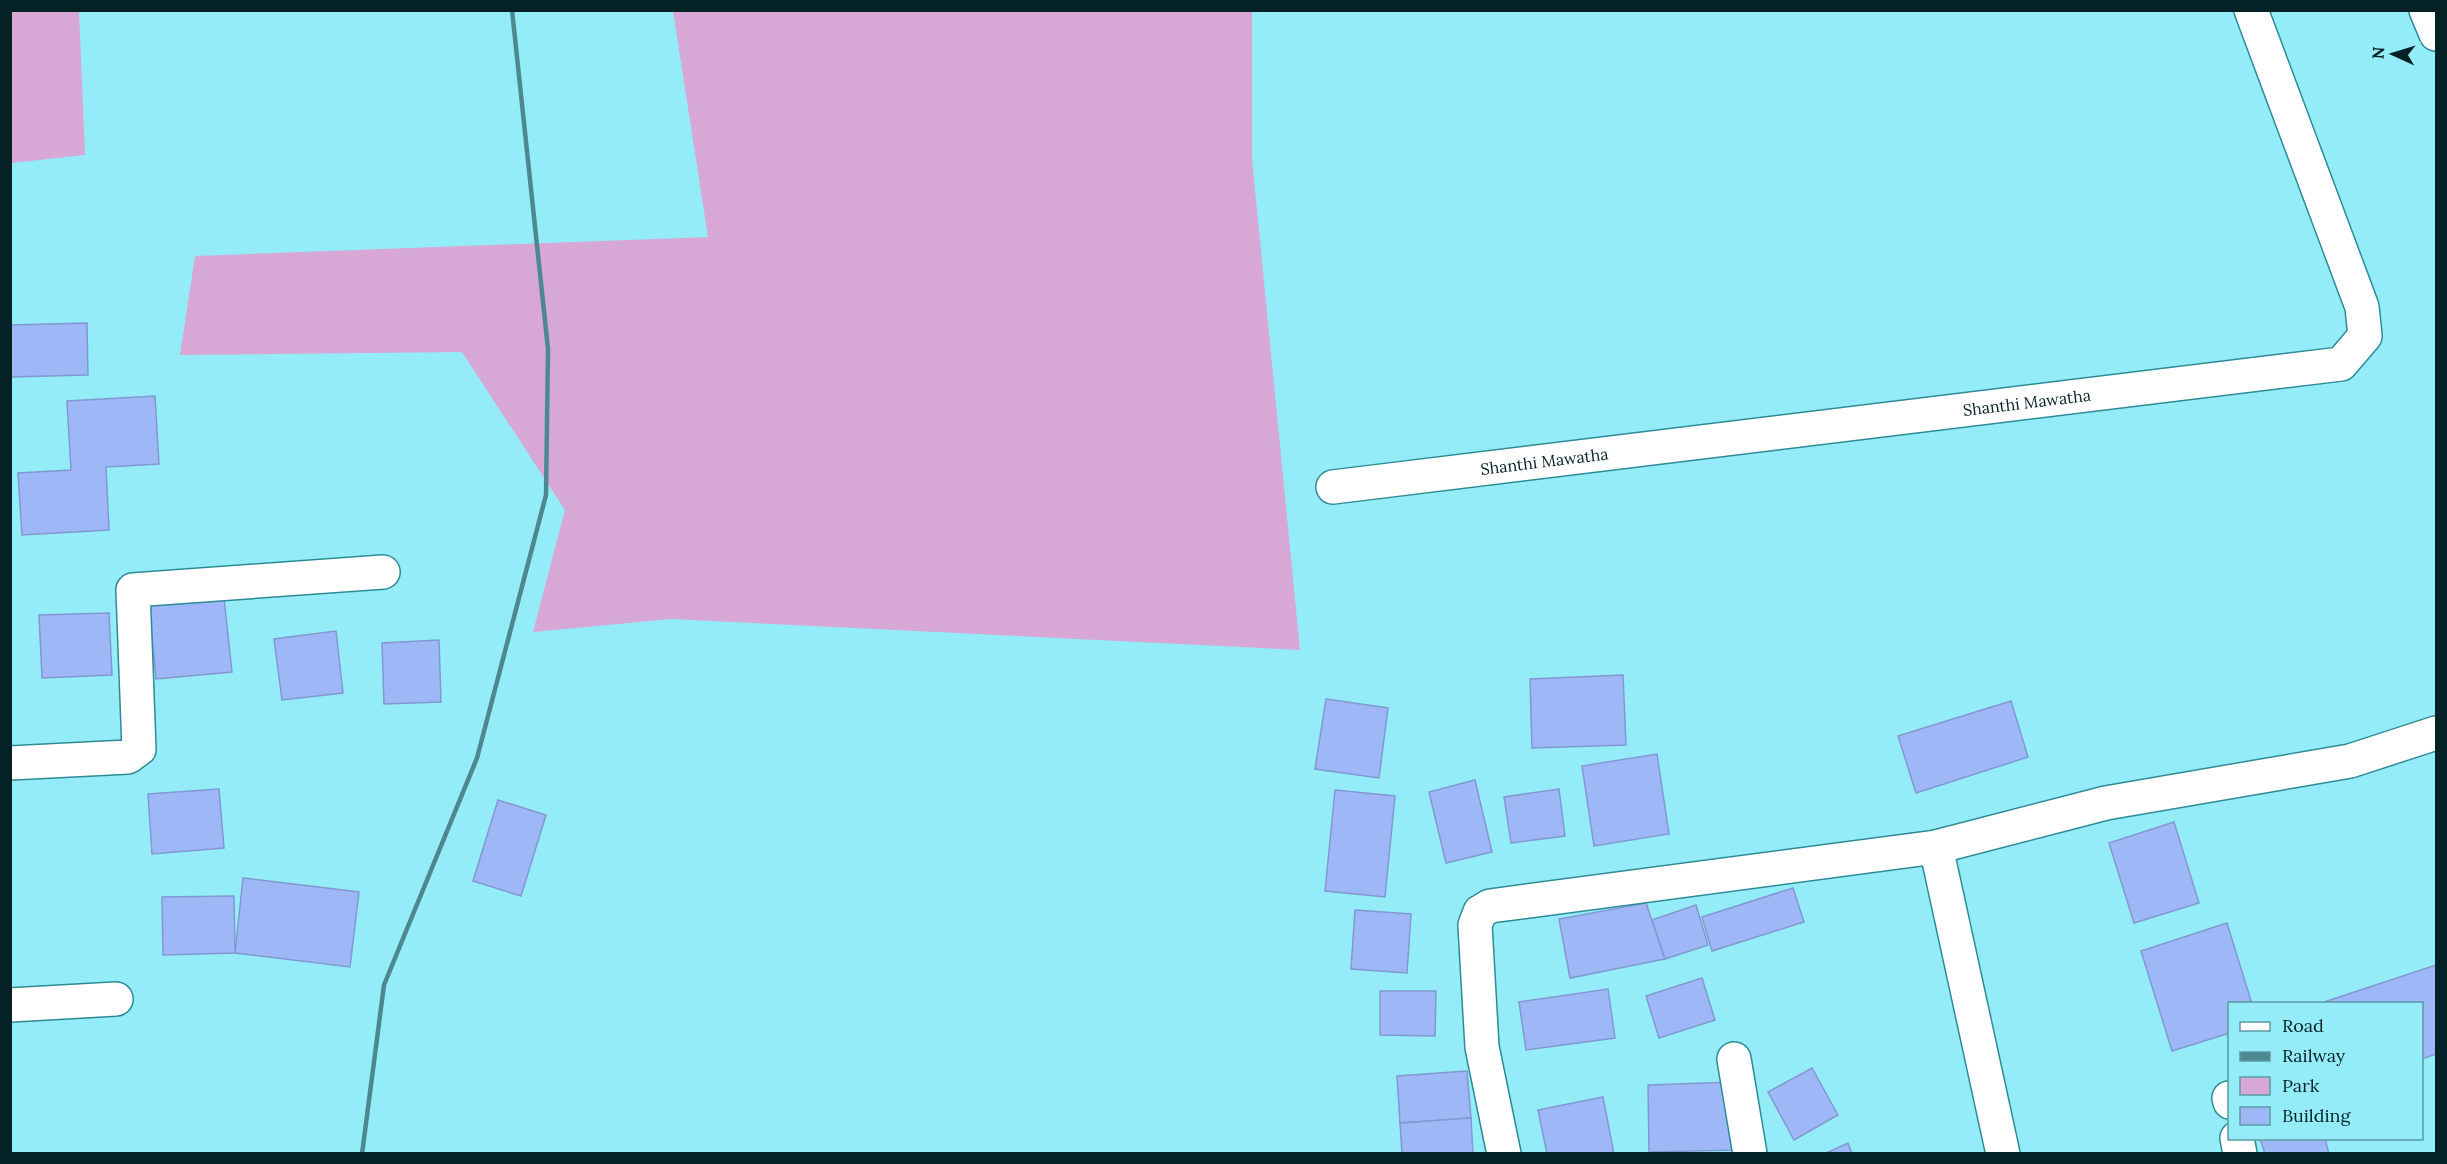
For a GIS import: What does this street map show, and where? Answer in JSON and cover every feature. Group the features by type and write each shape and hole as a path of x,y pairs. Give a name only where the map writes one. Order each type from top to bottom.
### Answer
{"street":[{"name":"Shanthi Mawatha","path":"1333,487 2341,364 2365,336 2362,307 2251,10"},
{"path":"2426,10 2436,34"},
{"path":"10,763 128,757 139,749 132,590 383,572"},
{"path":"1504,1154 1482,1047 1475,925 1480,912 1490,906 1936,847 2106,803 2350,761 2436,733"},
{"path":"1936,847 2002,1154"},
{"path":"10,1005 116,999"},
{"path":"1734,1059 1750,1154"}],"green space":[{"path":"10,11 79,11 85,155 11,163"},
{"path":"673,11 1252,11 1252,159 1300,650 671,619 533,632 565,510 462,352 180,355 195,256 708,237"}],"building":[{"path":"87,323 88,375 10,377 10,325"},
{"path":"155,396 159,464 106,467 109,530 22,535 18,473 71,470 67,401"},
{"path":"224,598 232,672 156,679 149,605"},
{"path":"109,613 112,675 42,678 39,615"},
{"path":"336,631 343,693 282,700 274,639"},
{"path":"439,640 441,702 384,704 382,643"},
{"path":"1623,675 1626,745 1532,748 1530,679"},
{"path":"1326,699 1388,708 1379,778 1315,769"},
{"path":"2011,701 2028,757 1916,793 1898,736"},
{"path":"1657,754 1669,834 1594,846 1582,766"},
{"path":"1475,780 1492,852 1446,863 1429,792"},
{"path":"219,789 224,848 152,854 148,794"},
{"path":"1559,789 1565,836 1511,843 1504,797"},
{"path":"1335,790 1395,796 1385,897 1325,891"},
{"path":"498,800 546,815 521,896 473,881"},
{"path":"2174,822 2199,903 2134,923 2109,843"},
{"path":"243,878 359,892 350,967 235,953"},
{"path":"1793,888 1804,922 1712,951 1702,917"},
{"path":"234,896 235,953 163,955 162,897"},
{"path":"1646,903 1665,959 1570,978 1559,919"},
{"path":"1696,905 1708,945 1665,959 1652,920"},
{"path":"1355,910 1411,914 1407,973 1351,969"},
{"path":"2227,923 2251,1002 2228,1002 2228,1034 2172,1051 2141,951"},
{"path":"2436,965 2436,1054 2423,1059 2423,1002 2324,1002"},
{"path":"1702,978 1715,1020 1659,1038 1646,996"},
{"path":"1608,989 1615,1038 1526,1050 1519,1002"},
{"path":"1380,991 1436,991 1435,1036 1380,1035"},
{"path":"1812,1068 1838,1115 1794,1140 1768,1092"},
{"path":"1467,1071 1471,1118 1400,1123 1397,1076"},
{"path":"1735,1082 1736,1150 1649,1152 1648,1085"},
{"path":"1603,1097 1614,1154 1547,1154 1538,1110"},
{"path":"1471,1118 1473,1154 1402,1154 1400,1123"},
{"path":"2261,1140 2326,1140 2329,1154 2265,1154"},
{"path":"1848,1143 1852,1154 1824,1154"}],"railway":[{"path":"362,1154 384,985 477,758 546,495 548,349 512,10"}]}
